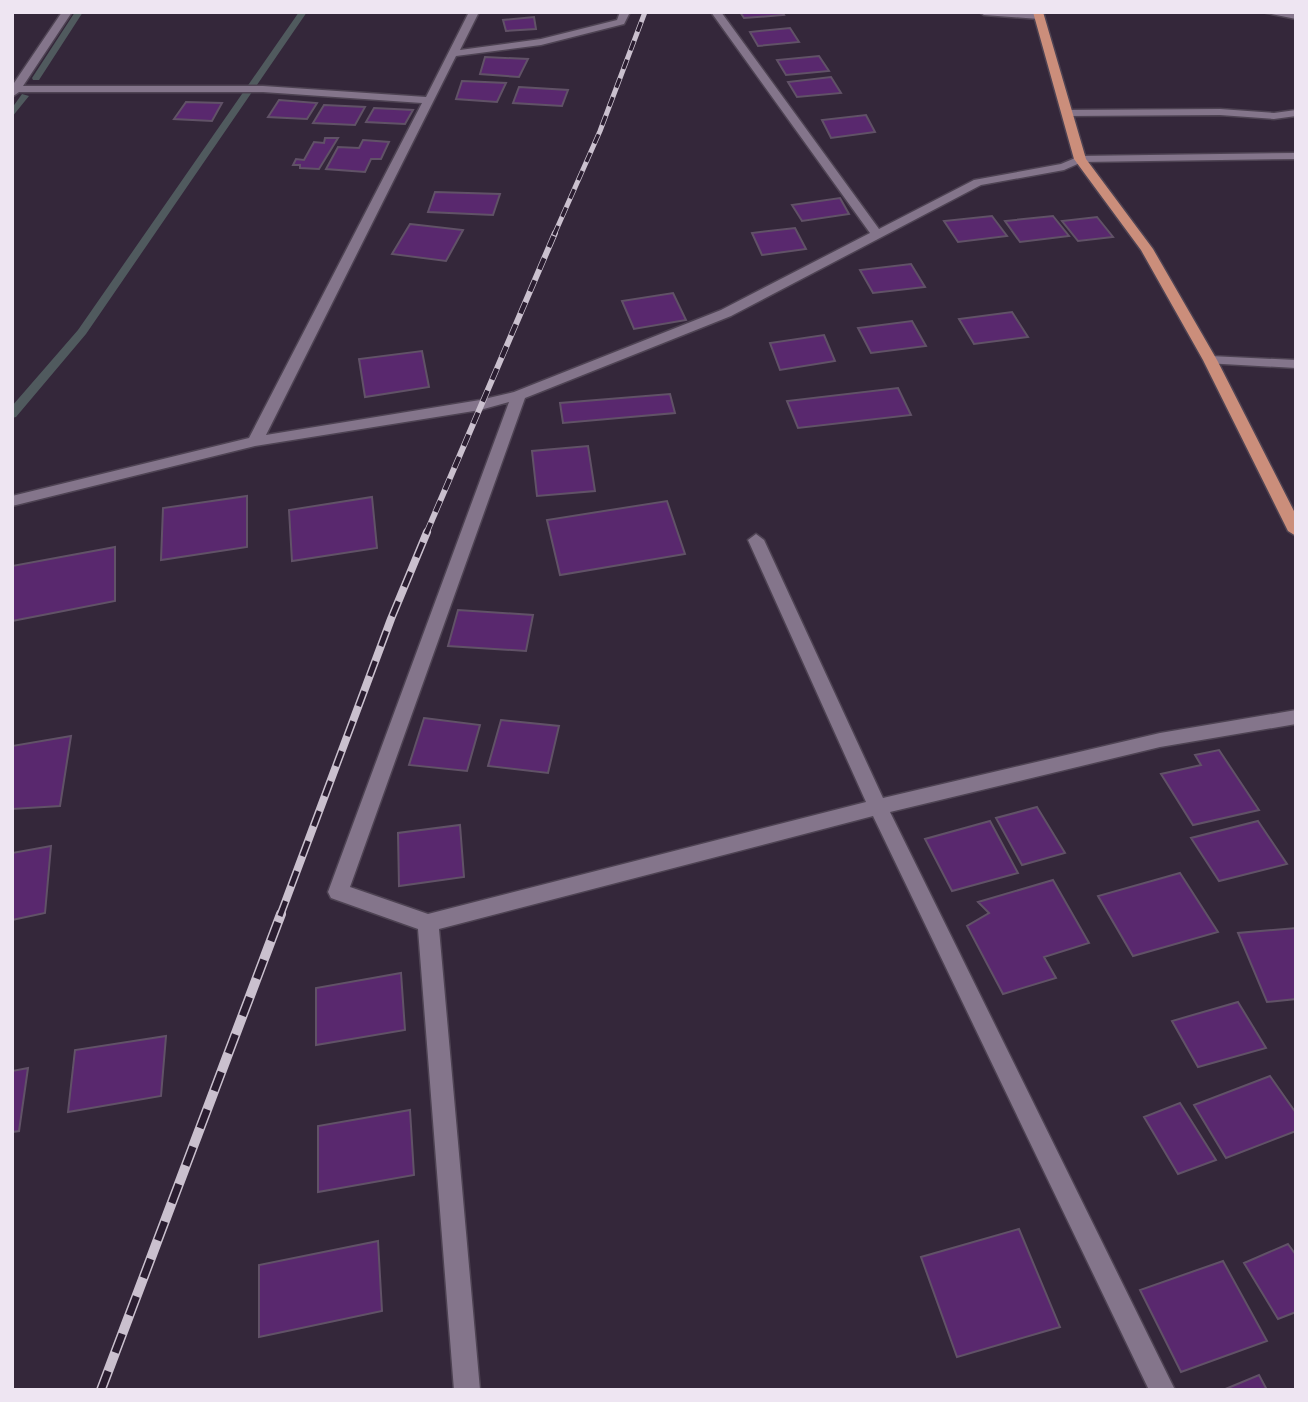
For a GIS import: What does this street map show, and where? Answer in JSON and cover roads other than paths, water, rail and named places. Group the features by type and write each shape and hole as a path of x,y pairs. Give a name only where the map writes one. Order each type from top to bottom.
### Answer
{"main road":[{"path":"1039,14 1080,159 1147,249 1210,360 1296,531"}],"street":[{"path":"13,91 67,12"},
{"path":"256,441 474,12"},
{"path":"452,54 541,42 621,22 625,12"},
{"path":"716,12 876,233"},
{"path":"984,12 1039,14"},
{"path":"1267,12 1296,16"},
{"path":"13,91 263,89 429,100"},
{"path":"1067,113 1220,112 1273,116 1296,113"},
{"path":"12,501 256,441 480,405 519,395 726,313 978,182 1064,167 1080,159 1296,156"},
{"path":"1210,360 1296,364"},
{"path":"519,395 338,892 428,923 878,807 1160,740 1296,717"},
{"path":"756,540 878,807 1162,1390"},
{"path":"428,923 467,1390"}],"waterway":[{"path":"36,78 79,12"},
{"path":"12,414 82,332 303,12"},
{"path":"12,114 25,96"}],"railway":[{"path":"554,235 600,131 645,12"},
{"path":"426,534 555,233"},
{"path":"280,916 391,619 427,532"},
{"path":"101,1390 281,914"}]}
